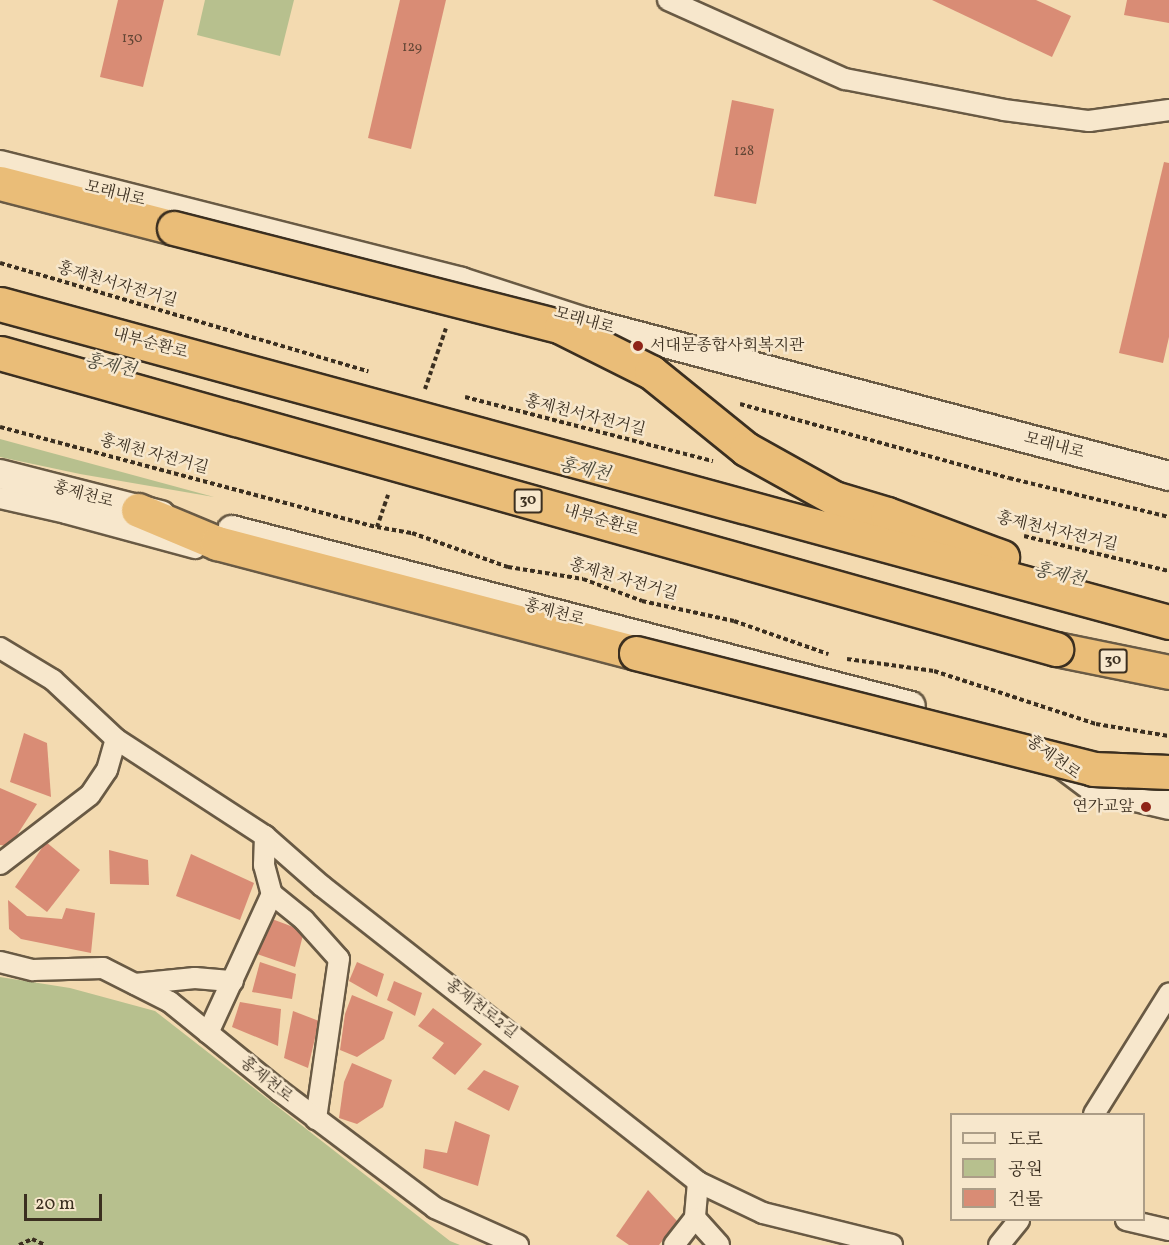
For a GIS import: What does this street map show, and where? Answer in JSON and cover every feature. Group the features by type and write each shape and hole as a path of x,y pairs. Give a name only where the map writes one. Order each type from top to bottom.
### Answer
{"highway":[{"path":"0,183 561,327 651,372 746,449 834,498 887,513 1169,621"},
{"name":"내부순환로","path":"0,304 1169,621"},
{"name":"내부순환로","path":"0,353 1056,649 1169,672"},
{"path":"138,510 217,543 636,653 1093,769 1169,772"}],"street":[{"path":"668,0 845,79 1004,110 1089,121 1169,110"},
{"name":"모래내로","path":"0,165 461,282 585,322 1169,476"},
{"name":"홍제천로","path":"0,474 138,510 309,549 1026,736 1093,787"},
{"name":"홍제천로","path":"0,498 66,513 312,581 476,621 640,668 1008,761 1093,787 1169,805"},
{"name":"홍제천로2길","path":"0,648 53,680 116,739 265,836 322,886 698,1182 763,1213 837,1239 892,1245"},
{"path":"0,864 90,795 107,770 116,739"},
{"path":"265,836 264,865 272,894 304,920 339,959 316,1119"},
{"path":"208,1033 272,894"},
{"name":"홍제천로","path":"0,962 33,970 103,968 170,1002 316,1119 435,1208 518,1245"},
{"path":"135,984 195,978 233,981"},
{"path":"1095,1113 1169,994"},
{"path":"674,1245 695,1218 698,1182"},
{"path":"695,1218 719,1245"},
{"path":"999,1245 1018,1221"},
{"path":"1130,1221 1169,1230"}],"path":[{"name":"홍제천서자전거길","path":"0,263 371,372"},
{"path":"417,385 428,388"},
{"name":"홍제천서자전거길","path":"463,397 716,462"},
{"name":"홍제천 자전거길","path":"0,427 377,527 412,533 508,567 583,579 642,601 734,621 839,658 934,671 1096,723 1169,736"},
{"name":"홍제천서자전거길","path":"1018,535 1169,571"},
{"path":"19,1245 32,1239 45,1245"}],"green space":[{"path":"205,0 294,0 280,56 197,35"},
{"path":"0,439 214,497 80,474 0,457"},
{"path":"0,977 70,988 155,1011 450,1241 460,1245 0,1245"}],"pier":[{"path":"0,288 414,407 660,464 885,521 886,516 1169,582 1169,675 391,472 100,405 0,375"}],"building":[{"path":"118,0 164,0 143,87 100,77"},
{"path":"400,0 446,0 411,149 368,138"},
{"path":"932,0 1036,0 1071,16 1052,57"},
{"path":"1127,0 1169,0 1169,23 1124,15"},
{"path":"732,100 774,109 756,204 714,196"},
{"path":"1164,162 1169,163 1169,337 1163,363 1119,353"},
{"path":"24,733 47,743 51,797 10,782"},
{"path":"0,788 37,804 10,846 0,845"},
{"path":"46,842 80,870 47,912 15,887"},
{"path":"109,850 148,860 149,885 110,884"},
{"path":"191,854 254,883 240,920 176,896"},
{"path":"8,900 27,916 62,919 66,908 95,913 91,953 21,939 9,929"},
{"path":"272,919 304,931 295,967 257,954"},
{"path":"260,962 296,974 292,999 252,992"},
{"path":"357,962 384,974 377,997 349,981"},
{"path":"394,981 422,993 415,1016 387,1000"},
{"path":"352,995 393,1012 384,1039 357,1057 340,1050 345,1014"},
{"path":"240,1002 281,1009 278,1046 232,1027"},
{"path":"433,1008 482,1044 455,1075 432,1058 444,1043 418,1026"},
{"path":"293,1011 319,1021 308,1068 284,1058"},
{"path":"352,1063 392,1080 383,1107 357,1124 339,1118 344,1082"},
{"path":"484,1070 519,1086 509,1111 467,1089"},
{"path":"455,1121 490,1135 478,1186 423,1168 425,1149 447,1153"},
{"path":"648,1190 678,1222 659,1245 629,1245 616,1236"}],"place":[{"name":"서대문종합사회복지관","path":"638,346"},
{"name":"연가교앞","path":"1146,807"}],"water label":[{"name":"홍제천","path":"110,367"},
{"name":"홍제천","path":"584,471"},
{"name":"홍제천","path":"1059,576"}]}
